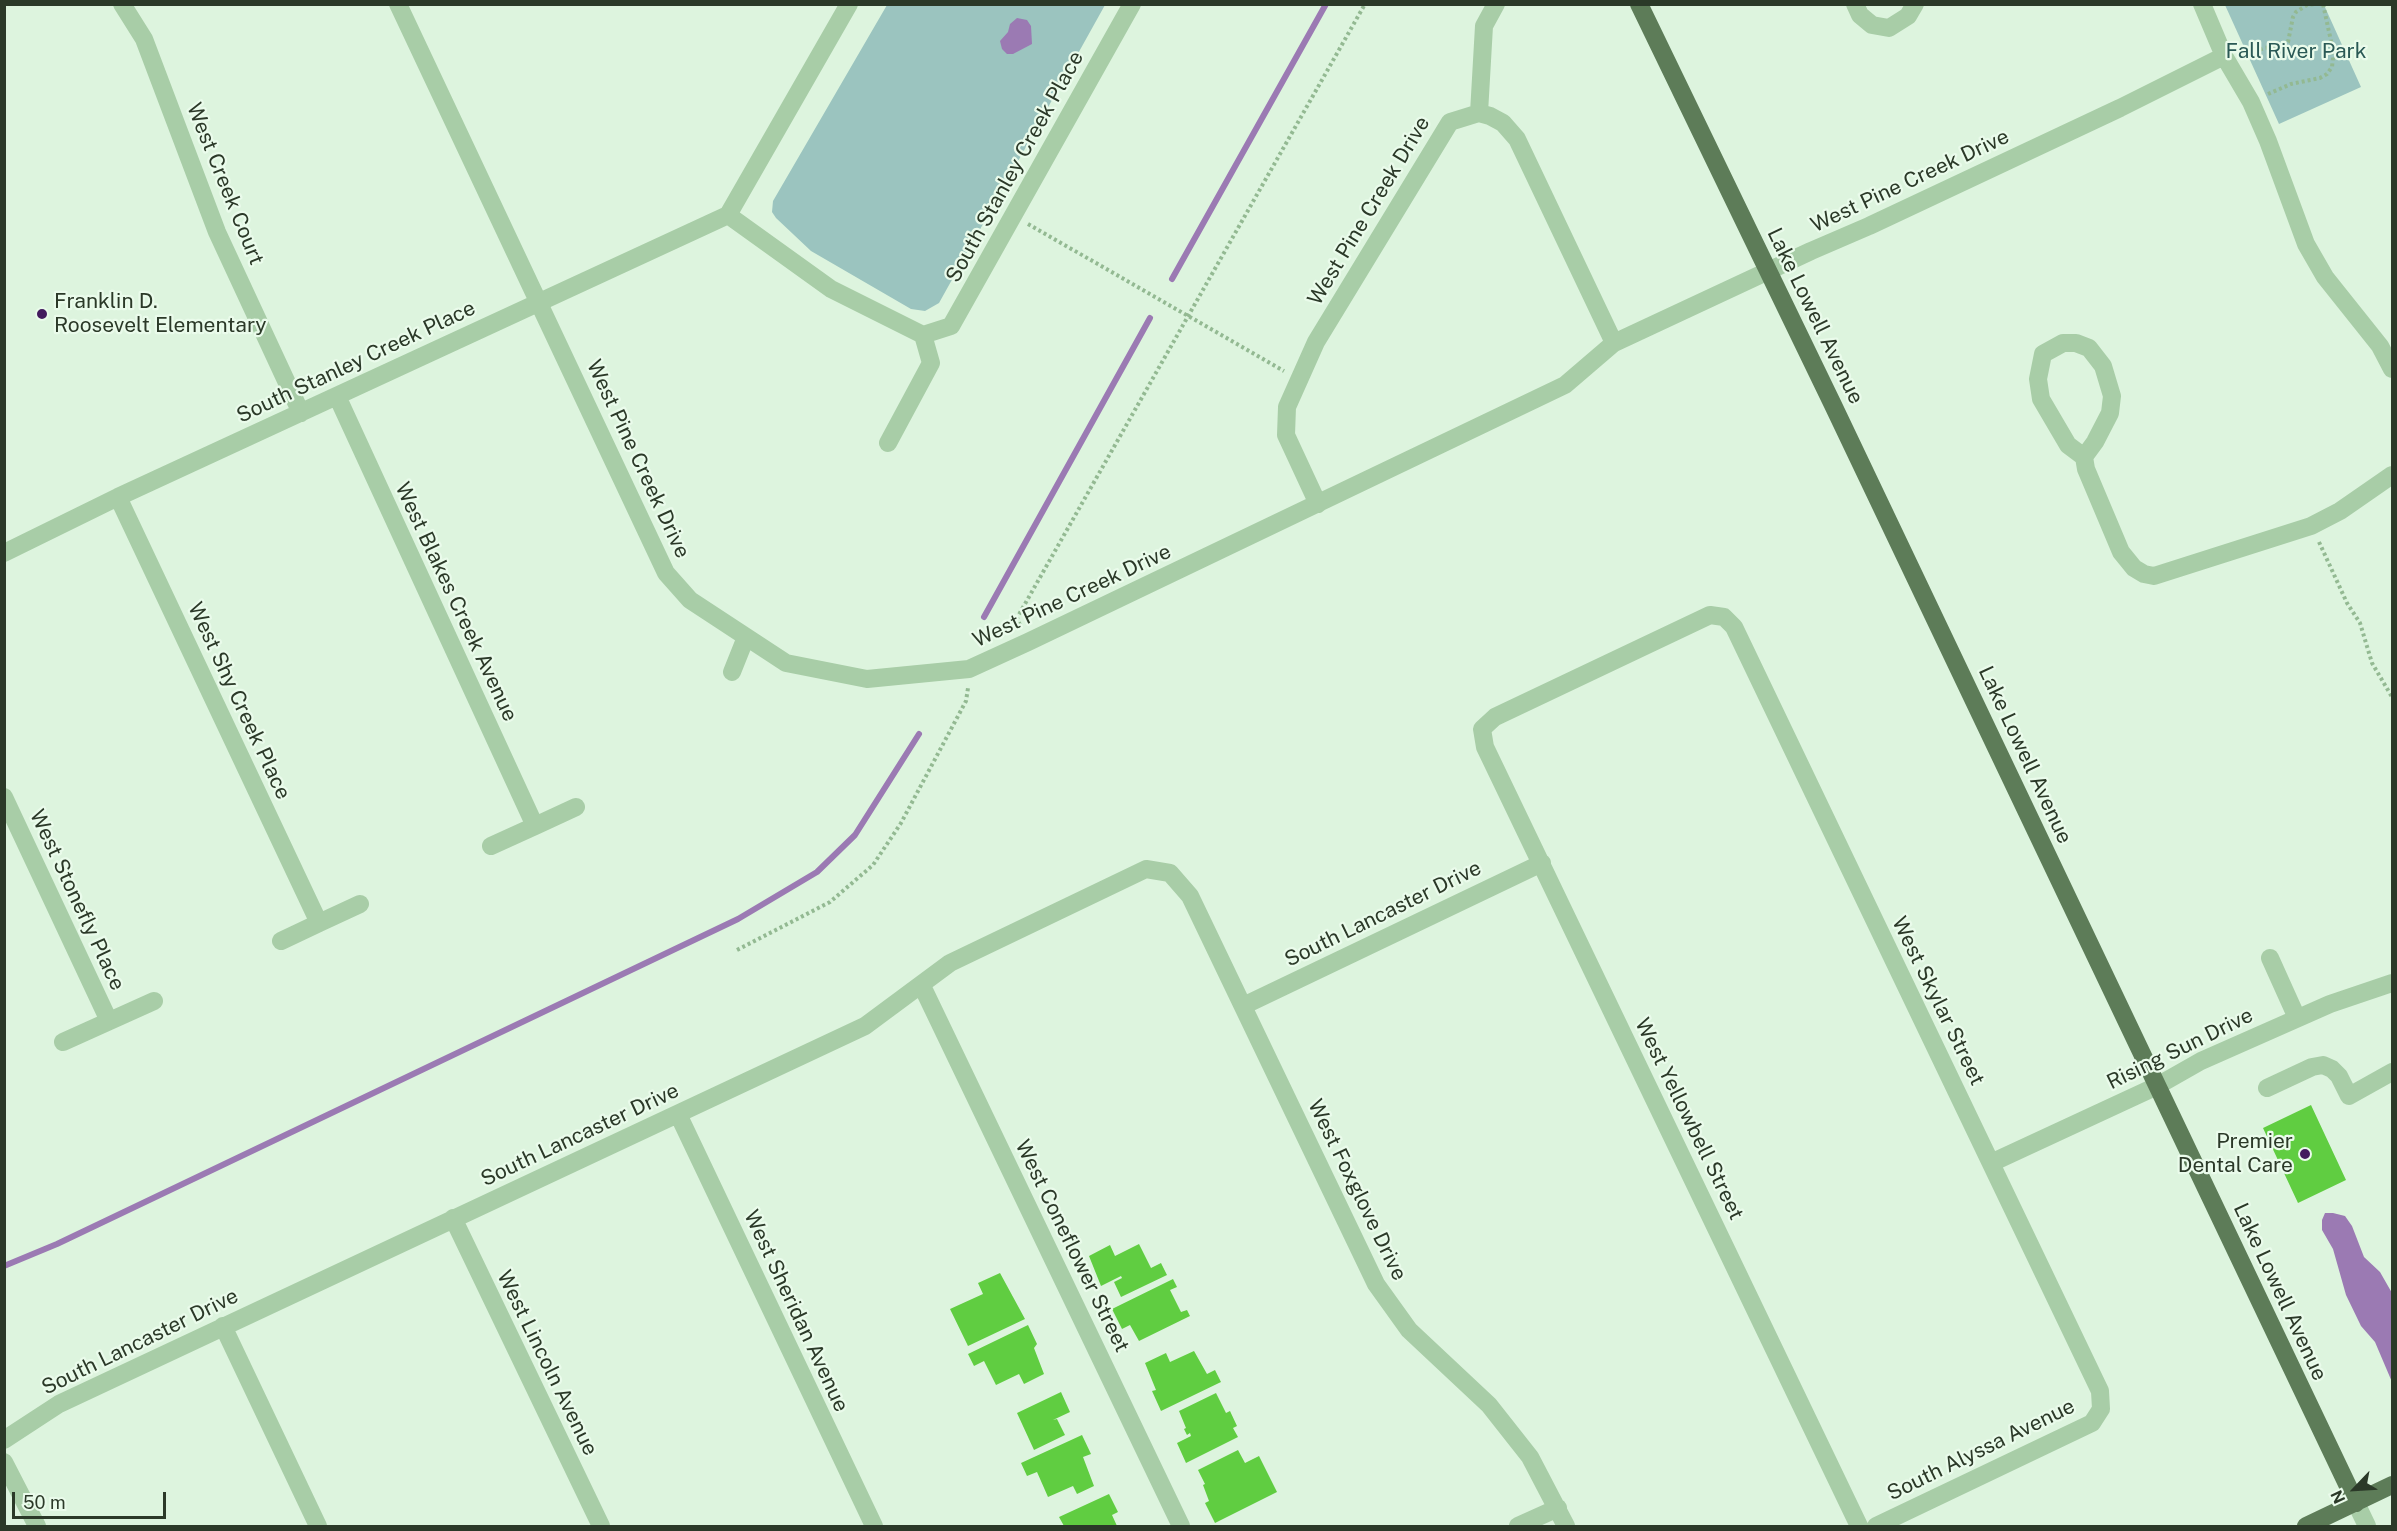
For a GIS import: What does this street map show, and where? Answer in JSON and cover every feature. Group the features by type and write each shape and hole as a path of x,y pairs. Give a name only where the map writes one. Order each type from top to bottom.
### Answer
{"main road":[{"name":"Lake Lowell Avenue","path":"1639,4 2356,1503"},
{"path":"2306,1527 2392,1485"}],"street":[{"name":"West Creek Court","path":"122,4 144,39 217,232 301,412"},
{"name":"West Pine Creek Drive","path":"398,4 666,573 690,600 786,663 867,680 969,669 1565,385 1614,343 2226,60"},
{"path":"849,4 728,215 831,289 923,335 932,363 888,443"},
{"name":"South Stanley Creek Place","path":"923,335 951,326 1132,4"},
{"path":"1496,4 1484,26 1479,113 1503,123 1517,139 1614,343"},
{"path":"1855,4 1860,15 1872,26 1889,28 1908,16 1915,4"},
{"path":"2202,4 2226,60 2251,102 2268,141 2306,244 2325,277 2380,346 2392,369"},
{"name":"West Pine Creek Drive","path":"1318,504 1286,435 1287,406 1298,379 1316,342 1450,122 1479,113"},
{"name":"South Stanley Creek Place","path":"4,553 118,497 728,215"},
{"path":"2085,457 2068,445 2041,399 2038,379 2043,354 2063,343 2076,343 2089,348 2103,366 2112,396 2110,413 2085,457 2086,469 2121,552 2134,568 2144,574 2154,576 2311,526 2340,510 2392,475"},
{"name":"West Blakes Creek Avenue","path":"337,396 535,826"},
{"name":"West Shy Creek Place","path":"118,497 319,923"},
{"name":"West Yellowbell Street","path":"1724,616 1710,615 1495,717 1482,729 1485,747 1859,1527"},
{"name":"West Skylar Street","path":"1724,616 1734,627 2100,1391 2101,1409"},
{"path":"732,672 746,637"},
{"name":"West Stonefly Place","path":"4,797 109,1022"},
{"path":"491,846 576,807"},
{"name":"South Lancaster Drive","path":"1243,1006 1542,863"},
{"name":"South Lancaster Drive","path":"4,1440 59,1404 866,1026 950,963 1146,869 1170,873"},
{"name":"West Foxglove Drive","path":"1170,873 1190,896 1376,1284 1409,1330 1489,1405 1530,1457 1566,1527"},
{"path":"281,941 360,904"},
{"path":"2270,958 2297,1018"},
{"name":"Rising Sun Drive","path":"1991,1163 2157,1086 2201,1061 2330,1004 2392,983"},
{"name":"West Coneflower Street","path":"922,986 1181,1527"},
{"name":"West Stonefly Place","path":"63,1042 154,1001"},
{"path":"2266,1088 2312,1067 2323,1065 2332,1069 2339,1076 2349,1096 2392,1072"},
{"name":"West Sheridan Avenue","path":"678,1114 873,1527"},
{"name":"West Lincoln Avenue","path":"453,1218 601,1527"},
{"path":"223,1326 318,1527"},
{"name":"South Alyssa Avenue","path":"1876,1527 2092,1423 2101,1409"},
{"path":"4,1462 37,1527"},
{"name":"Lake Lowell Avenue","path":"2356,1503 2367,1527"},
{"path":"1518,1527 1557,1508"}],"path":[{"path":"1028,642 1017,618 1365,4"},
{"path":"2226,60 2264,48 2284,46 2289,42 2293,17 2301,8 2315,4 2342,4"},
{"path":"2251,102 2291,84 2320,78 2327,74 2332,67 2333,58 2328,20 2323,5"},
{"path":"1013,216 1298,379"},
{"path":"2311,526 2347,603 2360,623 2372,663 2392,697"},
{"path":"737,950 830,902 873,865 901,823 966,701 969,669"}],"green space":[{"path":"887,5 1105,5 939,303 925,311 911,309 811,251 772,212 773,201"},
{"name":"Fall River Park","path":"2225,5 2324,5 2361,87 2279,124"}],"shaded area":[{"path":"1017,18 1027,20 1031,26 1032,44 1013,54 1007,54 1002,49 1000,41 1008,32 1010,24"},
{"path":"2325,1213 2345,1216 2352,1226 2364,1257 2380,1272 2392,1293 2392,1382 2375,1342 2361,1326 2346,1295 2333,1249 2322,1230"}],"building":[{"name":"Premier Dental Care","path":"2311,1105 2346,1180 2298,1203 2263,1128"},
{"path":"1139,1244 1151,1268 1161,1263 1167,1275 1121,1297 1114,1282 1122,1278 1121,1276 1101,1286 1089,1256 1110,1245 1115,1256"},
{"path":"1000,1273 1025,1319 968,1346 950,1309 983,1294 978,1283"},
{"path":"1173,1279 1177,1287 1170,1290 1181,1312 1187,1310 1190,1316 1139,1341 1130,1325 1122,1329 1112,1309"},
{"path":"1028,1325 1037,1344 1034,1348 1044,1374 1024,1384 1019,1374 996,1385 984,1361 974,1366 968,1354"},
{"path":"1194,1351 1207,1374 1215,1370 1221,1382 1161,1411 1152,1391 1156,1390 1145,1363 1166,1353 1170,1362"},
{"path":"1061,1392 1070,1412 1053,1420 1057,1419 1065,1435 1034,1450 1017,1413"},
{"path":"1216,1393 1226,1413 1230,1411 1237,1426 1233,1428 1238,1437 1186,1463 1177,1443 1191,1436 1190,1433 1187,1435 1184,1429 1186,1428 1179,1411"},
{"path":"1082,1435 1091,1454 1083,1457 1094,1486 1077,1494 1073,1486 1048,1497 1037,1472 1027,1476 1021,1463"},
{"path":"1238,1450 1245,1463 1259,1456 1277,1492 1215,1523 1205,1503 1209,1501 1203,1485 1205,1484 1198,1470"},
{"path":"1109,1494 1118,1512 1112,1515 1117,1526 1064,1526 1059,1517"}],"waterway":[{"path":"1172,279 1326,4"},
{"path":"984,617 1150,318"},
{"path":"4,1266 57,1244 738,919 817,872 855,835 919,734"}],"place":[{"name":"Franklin D. Roosevelt Elementary","path":"42,314"},
{"name":"Premier Dental Care","path":"2305,1154"}]}
